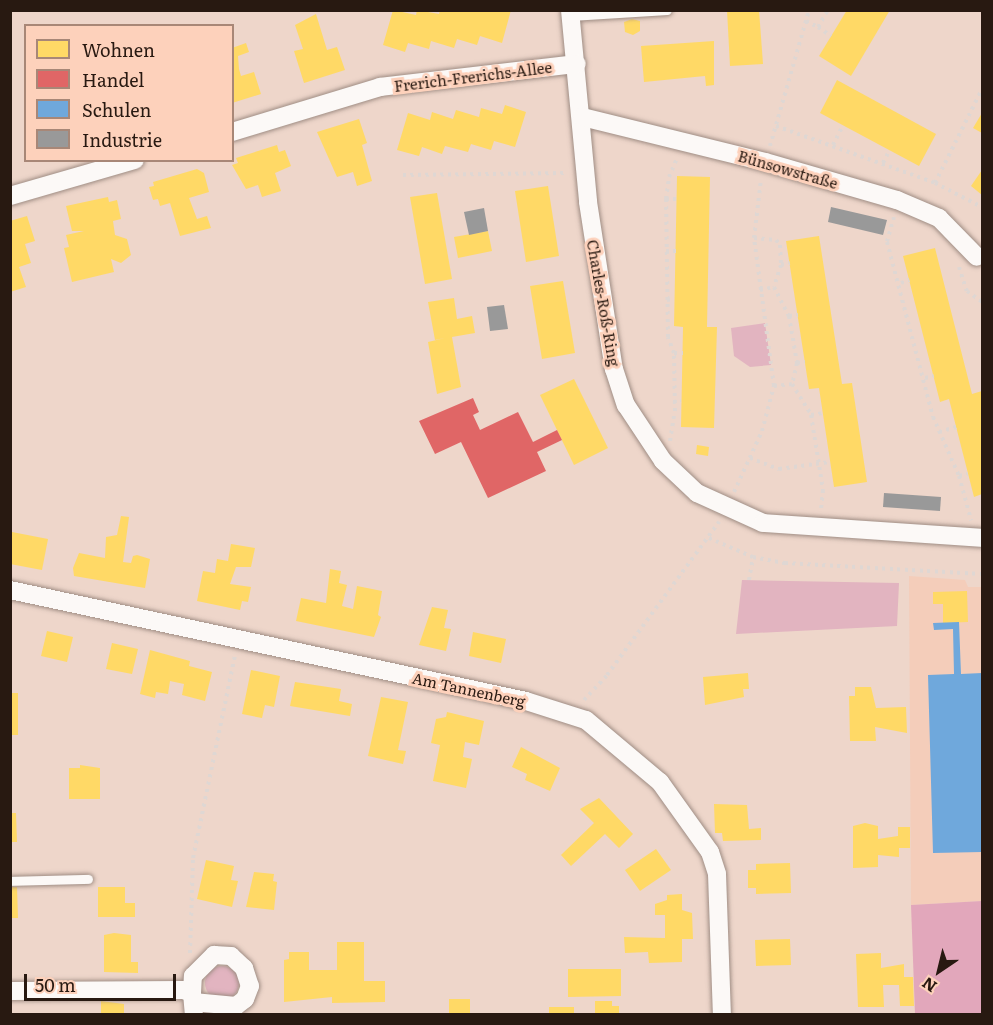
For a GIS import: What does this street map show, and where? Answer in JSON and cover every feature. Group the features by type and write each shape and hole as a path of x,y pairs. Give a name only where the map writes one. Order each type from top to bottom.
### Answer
{"street":[{"name":"Charles-Roß-Ring","path":"571,13 582,117 585,173 614,369 626,405 663,461 698,493 727,509 763,523 979,538"},
{"name":"Frerich-Frerichs-Allee","path":"234,131 380,87 577,64"},
{"name":"Bünsowstraße","path":"582,117 765,162 897,200 939,218 977,256"},
{"path":"10,196 128,162"},
{"name":"Am Tannenberg","path":"10,590 571,714 586,720 660,782 686,813 710,852 717,874 722,1014"},
{"path":"10,991 170,989 193,996"}],"lane":[{"path":"571,13 667,10"},
{"path":"10,881 88,879"}],"path":[{"path":"571,714 607,675 709,538 727,509 767,418 774,386 754,238 754,208 809,10"},
{"path":"818,27 828,10"},
{"path":"806,21 831,36"},
{"path":"935,183 963,122 976,103 982,88"},
{"path":"976,103 982,108"},
{"path":"833,145 843,125"},
{"path":"776,126 935,183 982,207"},
{"path":"663,461 674,431 674,353 668,337 666,199 673,164 689,142"},
{"path":"882,164 889,151"},
{"path":"403,175 585,173"},
{"path":"666,199 677,199"},
{"path":"897,200 887,242 901,283 939,432 959,476 979,538"},
{"path":"754,238 776,240 780,245 781,265 774,288 789,316 797,363 792,384 811,415 823,505 816,528"},
{"path":"666,251 676,251"},
{"path":"781,265 790,263"},
{"path":"901,283 909,280"},
{"path":"760,290 774,288"},
{"path":"667,300 674,299"},
{"path":"789,316 798,315"},
{"path":"913,329 921,327"},
{"path":"674,353 683,352"},
{"path":"797,363 805,362"},
{"path":"925,378 934,376"},
{"path":"774,386 792,384"},
{"path":"674,402 681,401"},
{"path":"811,415 823,414"},
{"path":"939,432 956,428"},
{"path":"750,458 779,469 830,462"},
{"path":"959,476 968,474"},
{"path":"709,538 753,556 807,566 982,574"},
{"path":"749,580 753,556"},
{"path":"193,996 190,920 193,858 239,640"}],"shaded area":[{"path":"765,323 771,365 750,367 734,356 731,328"},
{"path":"909,576 965,580 968,587 982,587 982,901 911,905"},
{"path":"742,580 899,583 897,626 736,634"},
{"path":"982,901 982,1014 915,1014 911,905"},
{"path":"222,966 234,971 239,983 234,995 222,1000 210,995 205,983 210,971"}],"building: Wohnen":[{"path":"393,10 416,15 417,10 439,14 440,10 511,10 502,43 480,36 477,45 457,39 454,48 431,41 429,49 408,43 405,52 383,45"},
{"path":"727,10 759,10 763,64 730,66"},
{"path":"847,10 890,10 851,76 819,56"},
{"path":"316,14 327,50 337,47 345,70 304,83 294,51 303,49 295,25"},
{"path":"632,19 640,21 640,31 633,35 625,32 624,22"},
{"path":"714,41 714,85 706,86 705,76 644,82 641,46"},
{"path":"246,43 249,52 238,56 241,76 254,72 261,94 234,102 234,47"},
{"path":"837,80 936,134 919,166 820,113"},
{"path":"505,105 526,112 515,147 494,141 491,150 471,144 468,152 445,146 442,154 422,147 419,156 397,150 408,113 430,120 432,112 453,119 456,110 479,117 481,108 502,114"},
{"path":"982,113 982,133 973,128"},
{"path":"359,119 367,143 362,145 372,181 357,186 353,172 337,177 317,132"},
{"path":"277,145 279,152 285,150 291,166 275,173 281,191 262,197 258,185 246,189 232,165 238,163 236,158"},
{"path":"197,169 204,173 209,192 189,198 197,219 207,216 211,228 180,236 170,203 160,206 158,199 153,200 149,187 154,186 153,182"},
{"path":"982,170 982,195 971,186"},
{"path":"677,176 710,177 707,327 717,327 714,428 681,427 683,327 674,326"},
{"path":"548,186 559,256 526,262 515,191"},
{"path":"437,193 452,279 425,284 410,197"},
{"path":"108,197 109,202 117,200 121,219 113,221 115,235 127,239 131,255 121,263 111,259 114,272 72,282 64,248 69,247 66,235 84,231 72,231 66,206"},
{"path":"27,216 35,241 25,244 31,263 19,267 26,287 10,292 10,221"},
{"path":"488,231 492,251 458,258 454,237"},
{"path":"819,236 842,384 852,383 867,482 834,487 819,388 809,389 786,241"},
{"path":"935,248 972,394 982,391 982,494 974,497 949,399 940,402 903,256"},
{"path":"563,281 575,353 542,359 530,286"},
{"path":"454,298 457,319 472,316 475,333 452,337 461,387 437,394 428,342 445,338 435,340 428,302"},
{"path":"574,379 608,448 574,465 540,395"},
{"path":"697,445 709,447 708,456 696,454"},
{"path":"121,516 129,517 123,562 131,563 133,556 137,555 150,559 145,588 74,576 73,568 79,553 105,558 106,537 117,535"},
{"path":"12,532 48,539 42,570 10,564"},
{"path":"231,544 255,548 251,567 236,567 230,584 251,587 248,602 242,601 240,610 197,601 203,571 215,573 217,559 228,561"},
{"path":"330,569 341,571 339,583 347,585 342,606 353,609 357,586 382,591 378,615 381,617 374,637 296,621 301,598 326,603"},
{"path":"967,591 968,622 943,623 943,604 933,604 933,592"},
{"path":"432,607 448,610 444,628 451,629 446,651 419,645"},
{"path":"47,631 73,637 67,662 41,656"},
{"path":"473,632 506,639 501,663 469,656"},
{"path":"112,643 138,649 132,674 106,669"},
{"path":"150,650 190,661 189,666 212,672 205,701 182,695 184,684 170,681 168,694 156,692 155,698 140,694"},
{"path":"251,670 280,676 274,707 265,705 262,718 242,714"},
{"path":"748,673 749,689 743,689 744,697 705,705 703,677"},
{"path":"295,682 341,689 339,701 352,704 350,716 290,706"},
{"path":"855,687 871,687 876,708 906,707 907,733 875,727 876,741 850,741 849,696 855,696"},
{"path":"10,693 18,693 18,735 10,735"},
{"path":"381,697 408,702 398,750 406,751 403,764 368,756"},
{"path":"447,712 484,721 479,745 465,742 463,757 472,759 466,788 433,781 440,745 431,743 436,719 446,717"},
{"path":"521,747 560,768 550,791 525,780 527,774 512,767"},
{"path":"80,765 100,768 100,799 69,799 69,768 80,768"},
{"path":"599,798 633,834 619,848 605,834 571,866 561,855 594,823 580,809"},
{"path":"714,804 747,805 749,829 761,828 761,840 723,841 722,833 715,833"},
{"path":"10,813 16,813 17,842 10,842"},
{"path":"865,823 878,826 878,839 898,836 898,827 910,827 910,848 899,848 899,857 878,855 878,867 853,868 853,826"},
{"path":"656,849 671,870 640,891 625,870"},
{"path":"206,860 234,866 231,880 238,881 232,907 197,899"},
{"path":"790,863 791,893 756,894 756,888 748,888 748,870 756,870 756,864"},
{"path":"254,872 274,874 273,881 277,882 274,910 246,907"},
{"path":"10,887 17,887 18,918 10,918"},
{"path":"98,887 125,887 125,903 135,903 135,917 98,917"},
{"path":"682,894 682,910 692,913 693,939 682,939 682,962 649,963 648,952 625,953 624,937 665,938 665,915 655,915 655,904 667,900 667,895"},
{"path":"114,933 131,935 131,962 138,962 138,973 104,972 104,935"},
{"path":"790,939 791,965 756,966 755,940"},
{"path":"337,942 364,942 364,981 385,981 385,1002 332,1003 332,997 284,1002 284,960 289,959 289,952 309,952 309,970 337,970"},
{"path":"881,953 881,968 904,964 904,977 913,977 914,1006 900,1006 899,985 883,985 884,1007 858,1007 856,954"},
{"path":"568,969 621,969 621,996 568,997"},
{"path":"449,999 470,999 470,1014 449,1014"},
{"path":"101,1001 124,1004 124,1014 101,1014"},
{"path":"595,1001 612,1001 612,1006 619,1006 619,1014 595,1014"},
{"path":"549,1007 574,1007 574,1014 549,1014"}],"building: Handel":[{"path":"473,398 479,412 473,415 480,430 518,412 533,442 557,430 562,440 537,452 546,471 488,498 461,442 435,454 419,421"}],"building: Schulen":[{"path":"959,622 961,674 982,673 982,852 933,853 928,675 954,674 953,629 934,630 933,623"}],"building: Industrie":[{"path":"831,207 887,220 883,235 828,222"},
{"path":"484,208 488,231 469,235 464,212"},
{"path":"504,305 508,329 490,331 487,307"},
{"path":"884,493 941,497 940,511 883,507"}]}
